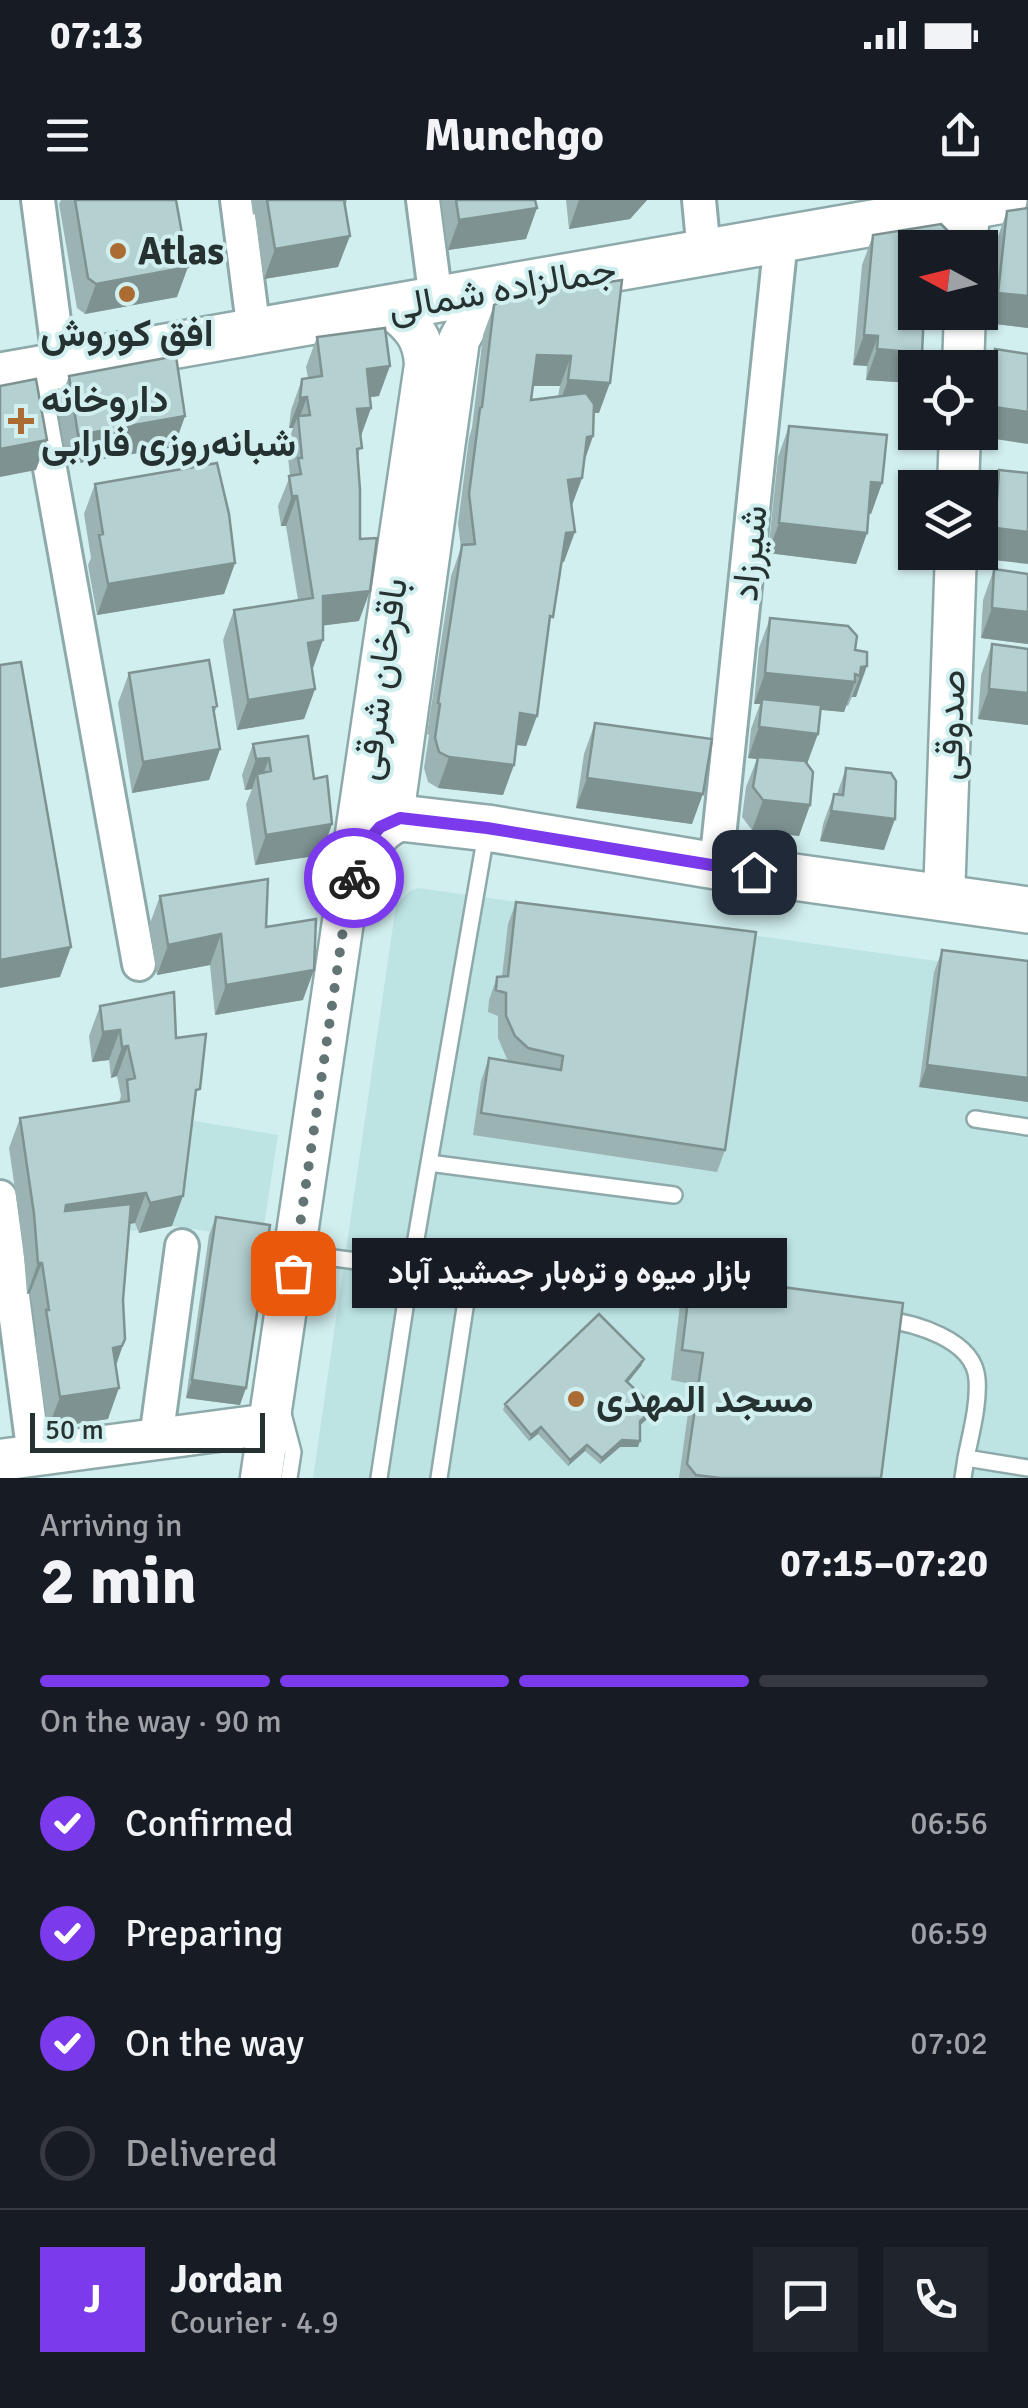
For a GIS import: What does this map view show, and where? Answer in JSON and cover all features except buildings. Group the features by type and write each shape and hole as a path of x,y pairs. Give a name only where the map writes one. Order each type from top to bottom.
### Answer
{"main road":[{"name":"جمالزاده شمالی","path":"31,371 781,239 977,213"},
{"path":"349,889 374,834 400,818 1028,910"}],"street":[{"path":"38,200 31,371 139,964"},
{"path":"236,200 254,332"},
{"path":"423,200 436,300"},
{"path":"700,200 704,252"},
{"name":"شیرزاد","path":"716,866 781,239"},
{"path":"400,818 396,794 459,340 494,290"},
{"name":"باقرخان شرقی","path":"262,1478 425,365 420,336 391,308"},
{"name":"صدوقی","path":"944,898 955,570"},
{"path":"0,1197 17,1458 270,1424"},
{"path":"156,1439 182,1246"}],"lane":[{"path":"379,1478 487,828"},
{"path":"974,1119 1028,1127"},
{"path":"429,1163 674,1195"},
{"path":"318,1256 716,1301"},
{"path":"439,1478 470,1276"},
{"path":"872,1318 930,1331 966,1352 973,1364 977,1379 963,1478"},
{"path":"276,1384 293,1452 289,1478"},
{"path":"966,1458 1028,1468"}],"shaded area":[{"path":"418,888 1028,974 1028,1478 313,1478 396,905"},
{"path":"189,1120 278,1135 262,1239 172,1226 23,1244"}],"way so far":[{"path":"293,1273 349,889 354,878"}],"place":[{"name":"Atlas","path":"118,251"},
{"name":"افق کوروش","path":"127,294"},
{"name":"داروخانه شبانه‌روزی فارابی","path":"21,421"},
{"name":"بازار میوه و تره‌بار جمشید آباد","path":"293,1273"},
{"name":"مسجد المهدی","path":"576,1399"}],"route":[{"path":"354,878 374,834 400,818 487,828 754,872"}]}
